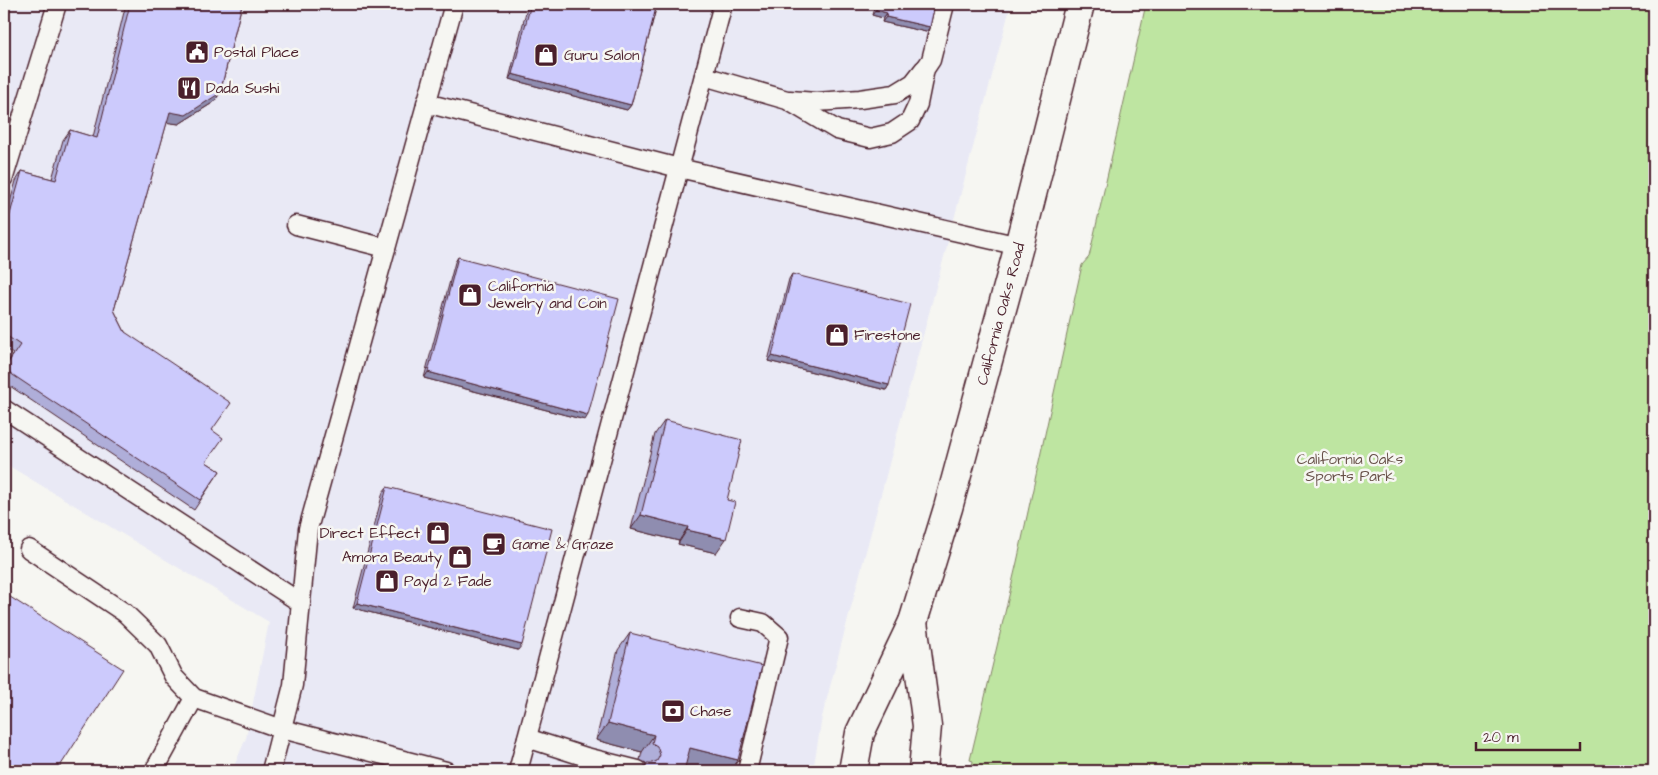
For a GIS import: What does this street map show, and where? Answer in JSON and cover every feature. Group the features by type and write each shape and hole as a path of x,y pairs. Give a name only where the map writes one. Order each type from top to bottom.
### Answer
{"main road":[{"name":"California Oaks Road","path":"853,771 860,733 913,622 948,508 1019,246 1080,4"},
{"name":"California Oaks Road","path":"913,622 927,726 922,771"}],"lane":[{"path":"4,177 56,4"},
{"path":"271,771 293,685 308,528 454,4"},
{"path":"518,771 722,4"},
{"path":"704,76 788,100 834,101 895,94 913,83 931,60 945,4"},
{"path":"788,100 837,130 870,138 892,133 910,121 918,104 924,69"},
{"path":"426,103 679,168 1019,246"},
{"path":"296,225 386,248"},
{"path":"4,409 301,603"},
{"path":"29,549 125,613 158,645 174,677 194,698 282,729 446,771"},
{"path":"740,618 763,624 779,637 747,771"},
{"path":"154,771 194,698"},
{"path":"527,738 586,757 638,770"}],"shaded area":[{"path":"4,4 1011,4 822,717 813,771 232,771 246,738 269,622 4,463"}],"green space":[{"name":"California Oaks Sports Park","path":"1146,4 1654,4 1654,771 1016,771 972,767 973,761 970,760 1017,562 1082,265 1089,257"}],"building":[{"path":"130,4 242,4 220,93 186,115 170,112 114,310 125,332 231,403 212,430 223,438 206,462 220,471 200,500 4,369 20,345 4,334 4,236 22,171 56,180 70,130 97,138"},
{"path":"531,4 657,4 631,105 512,74"},
{"path":"877,4 935,4 930,27 886,17 887,13 876,10"},
{"path":"458,257 619,299 588,415 428,372"},
{"name":"Firestone","path":"792,274 910,304 889,385 772,356"},
{"path":"665,420 742,440 727,500 735,502 726,539 687,530 688,527 641,515"},
{"path":"387,487 552,529 522,645 357,603"},
{"path":"7,595 123,669 57,771 4,771 4,600"},
{"name":"Chase","path":"630,633 762,666 738,760 690,748 684,771 645,771 647,763 657,761 660,755 657,746 652,743 654,735 608,723"}],"place":[{"name":"Postal Place","path":"197,52"},
{"name":"Guru Salon","path":"546,55"},
{"name":"Dada Sushi","path":"189,88"},
{"name":"California Jewelry and Coin","path":"470,295"},
{"name":"Firestone","path":"837,335"},
{"name":"Direct Effect","path":"438,533"},
{"name":"Game & Graze","path":"494,544"},
{"name":"Amora Beauty","path":"460,557"},
{"name":"Payd 2 Fade","path":"387,581"},
{"name":"Chase","path":"673,711"}]}
